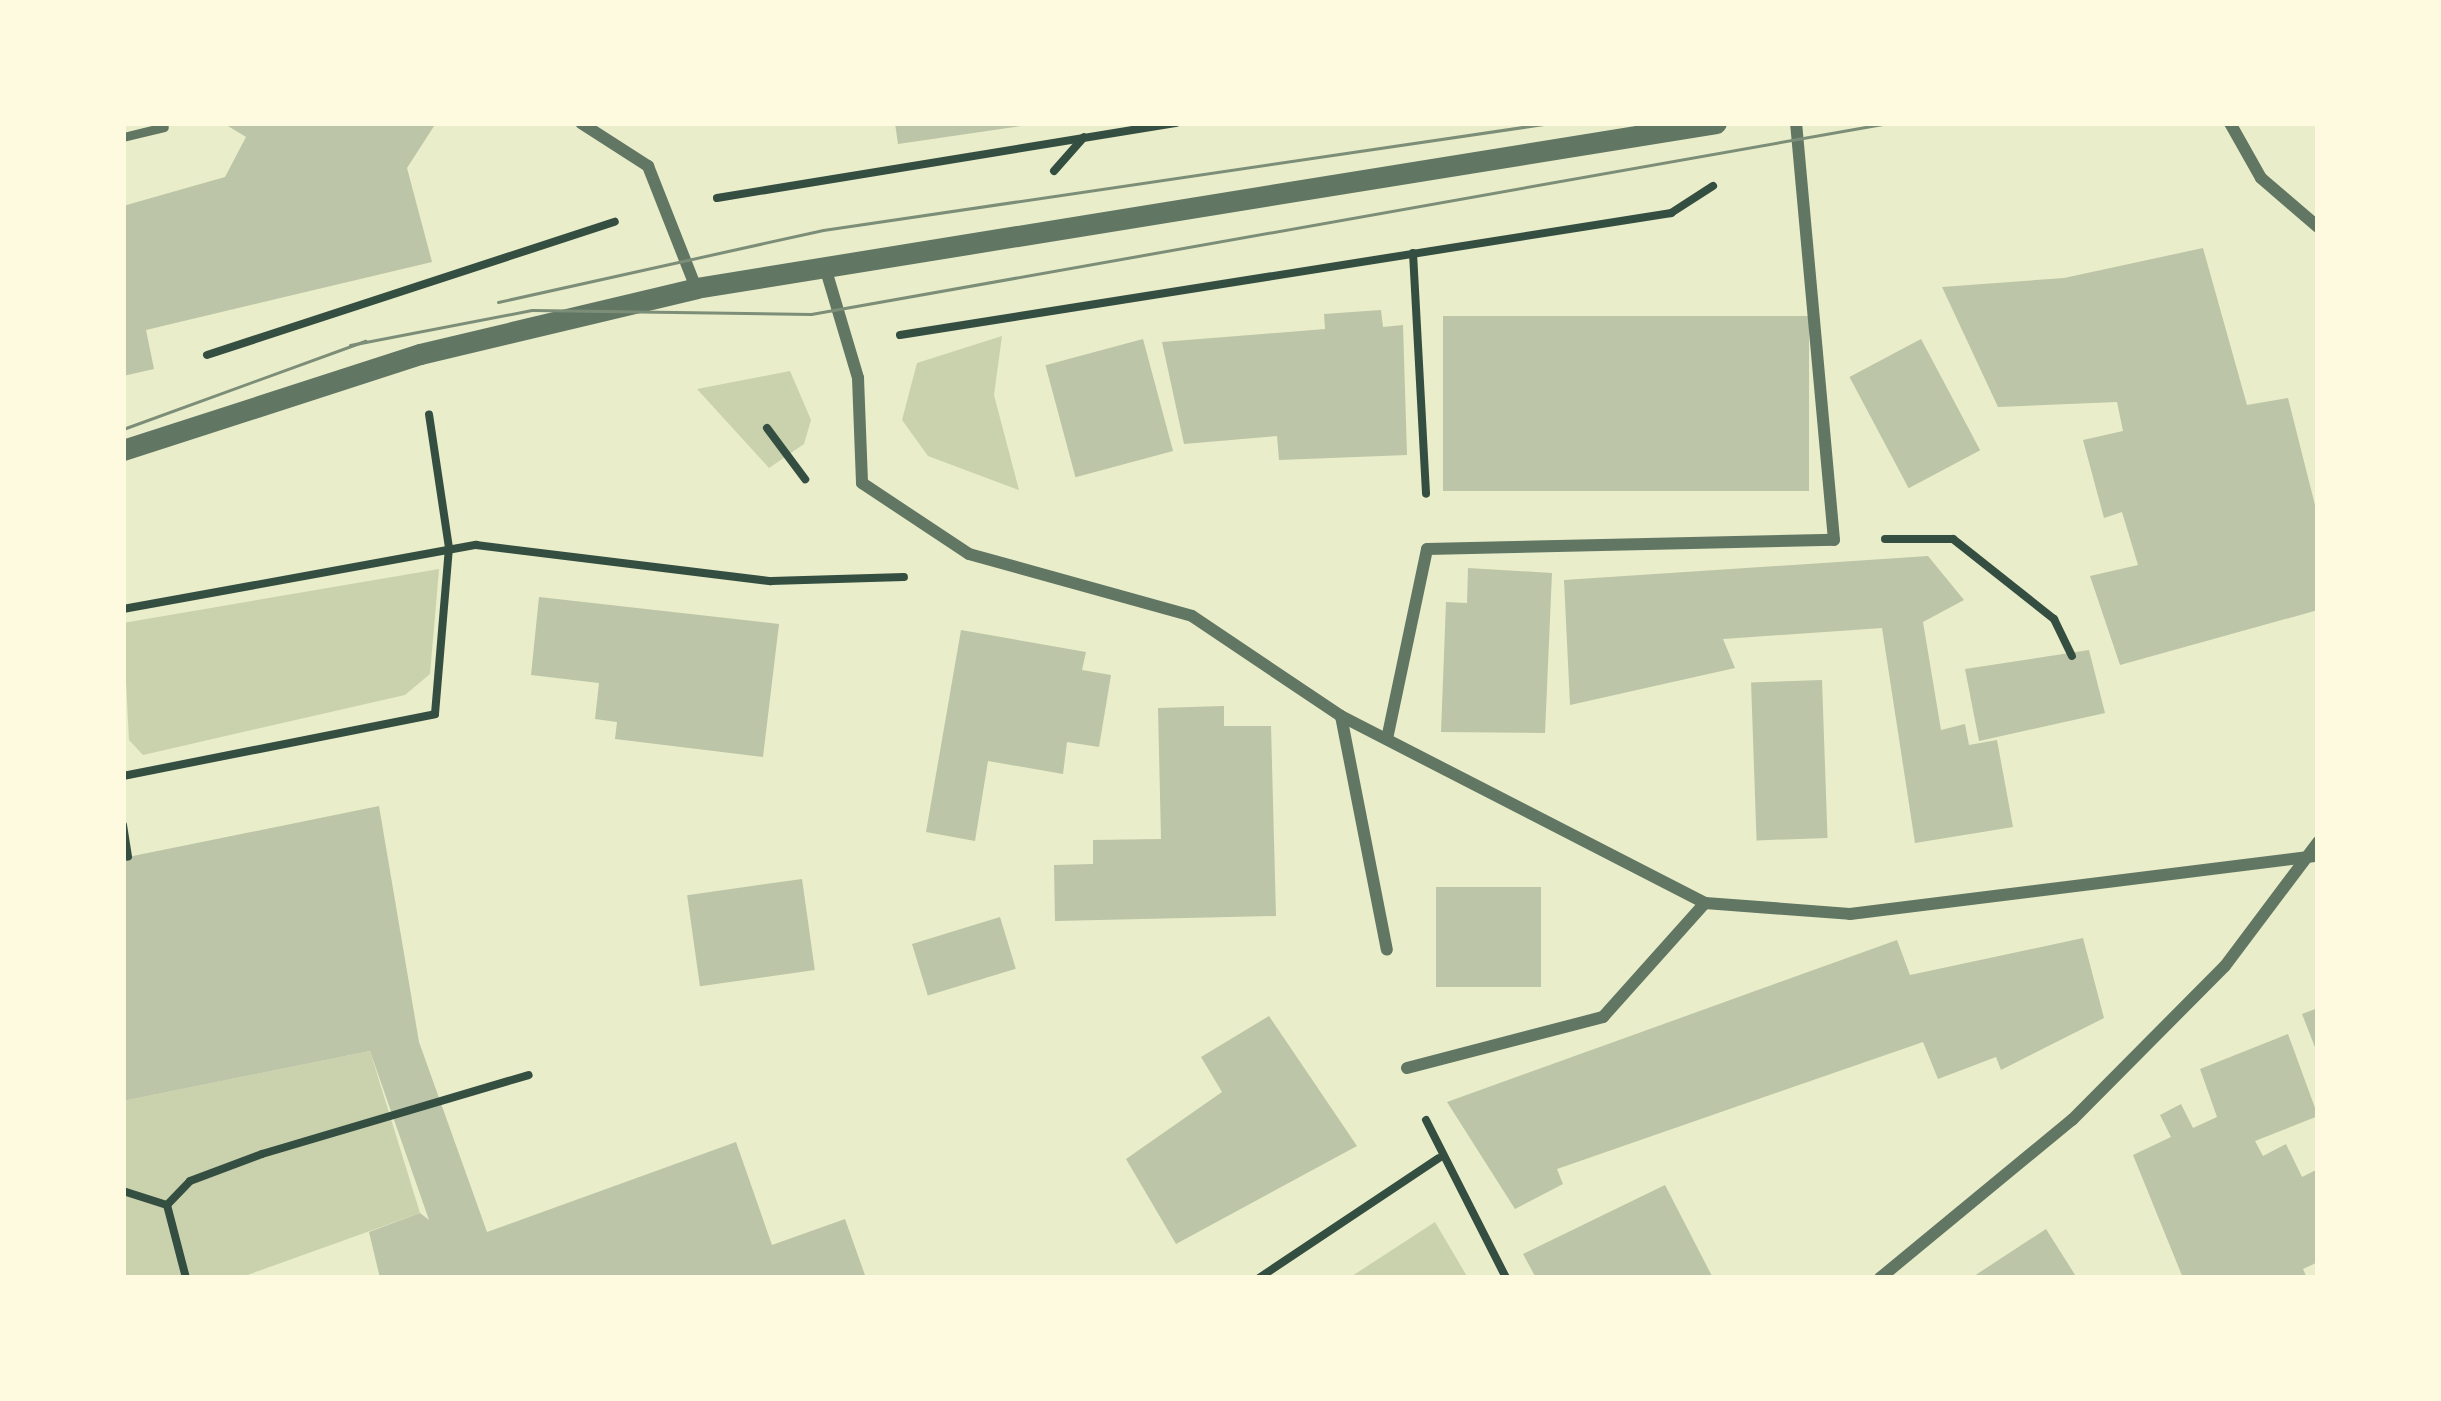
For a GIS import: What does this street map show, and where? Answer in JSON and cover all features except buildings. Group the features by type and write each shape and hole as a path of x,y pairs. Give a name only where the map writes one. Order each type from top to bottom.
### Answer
{"street":[{"path":"581,123 648,166 695,288"},
{"path":"125,449 419,354 695,288 1716,123"},
{"path":"1387,739 1427,549 1834,540 1796,123"},
{"path":"2230,123 2261,178 2318,227"},
{"path":"824,265 851,343 862,483 969,554 1192,616 1341,716 1705,903 1850,914 2318,856"},
{"path":"1341,716 1387,950"},
{"path":"1880,1278 2072,1120 2225,966 2318,842"},
{"path":"1407,1068 1603,1017 1705,903"}],"lane":[{"path":"123,137 164,127"}],"path":[{"path":"187,362 664,206 1177,123"},
{"path":"851,343 1671,213 1731,169"},
{"path":"1413,253 1427,549"},
{"path":"123,776 435,714 449,548 419,354"},
{"path":"767,428 805,479"},
{"path":"1834,540 1954,538 2054,619 2072,656"},
{"path":"123,609 449,548 550,547 771,581 893,581 969,554"},
{"path":"123,825 128,857"},
{"path":"167,1205 190,1181 262,1154 529,1075"},
{"path":"1259,1278 1439,1158 1506,1278"},
{"path":"123,1191 167,1205"},
{"path":"167,1205 186,1278"}],"green space":[{"path":"1002,336 994,395 1019,490 928,456 902,420 917,363"},
{"path":"790,371 811,420 804,444 769,468 697,389"},
{"path":"439,569 430,674 405,695 143,755 129,740 123,623"},
{"path":"370,1051 420,1213 239,1278 123,1278 123,1101"},
{"path":"1435,1222 1468,1278 1349,1278"}],"tram line":[{"path":"498,302 823,230 1550,123"},
{"path":"350,345 532,310 811,314 1888,123"},
{"path":"123,429 365,341"}]}
